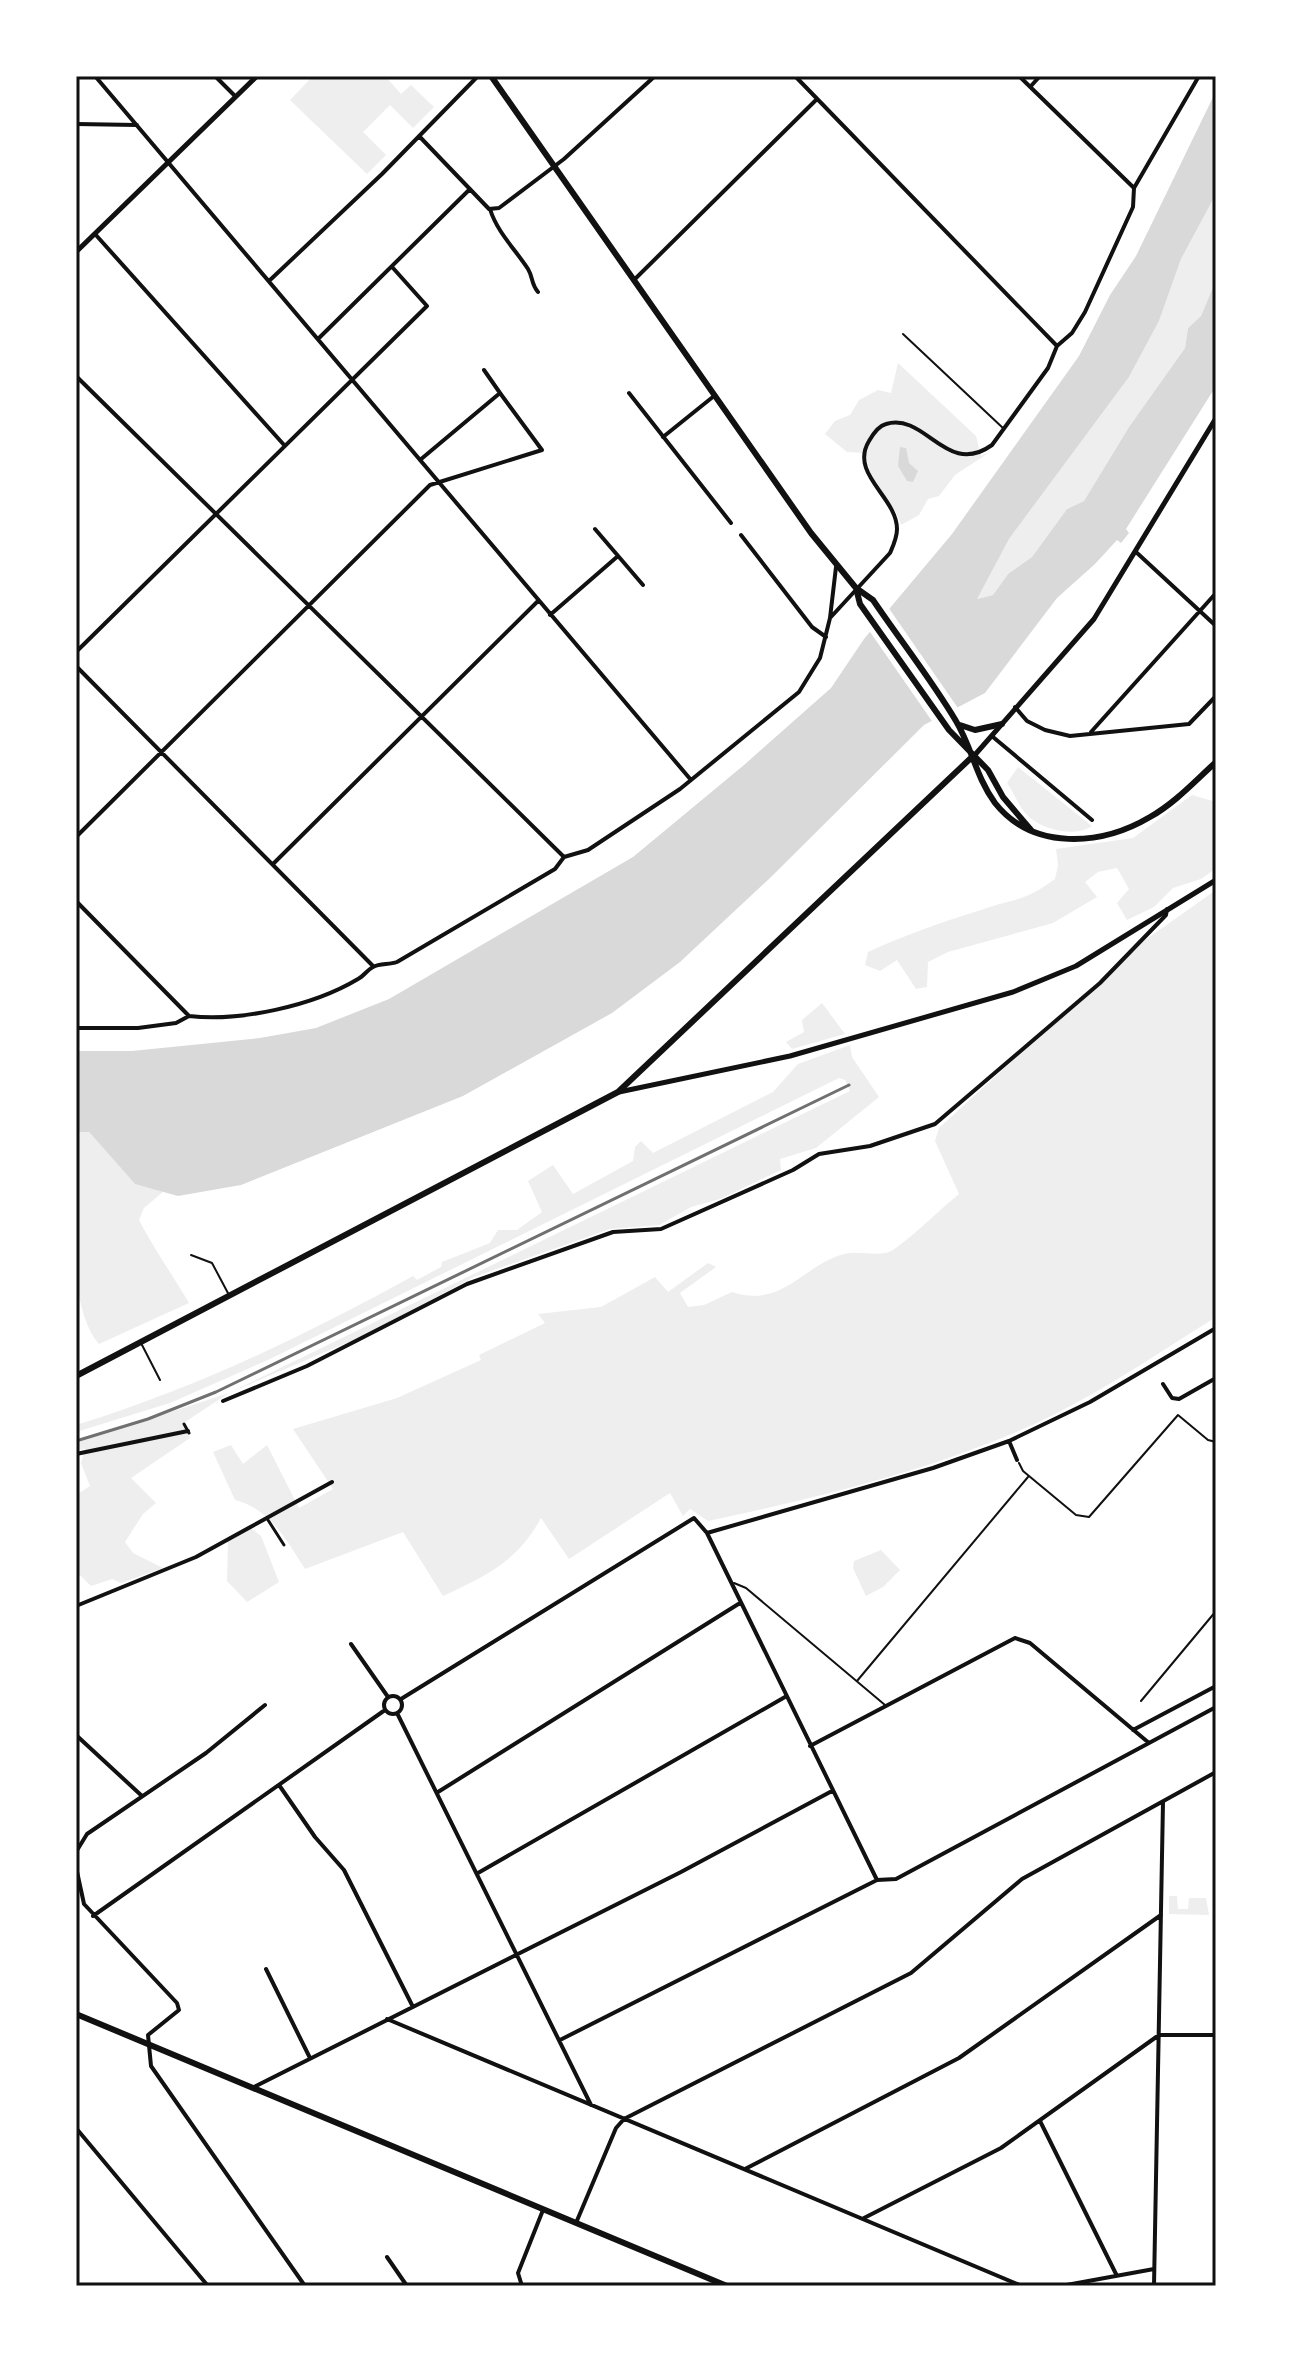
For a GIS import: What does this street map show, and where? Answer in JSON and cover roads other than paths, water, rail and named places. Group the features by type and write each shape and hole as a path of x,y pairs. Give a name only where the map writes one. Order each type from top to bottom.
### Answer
{"main road":[{"path":"491,76 556,165 714,396 837,564 856,588 870,596 957,722 978,778 1019,827 1055,839 1080,840 1140,821 1180,796 1216,762"},
{"path":"856,588 860,604 949,730 988,770 1017,816 1033,832"},
{"path":"957,722 975,730 1002,724"},
{"path":"76,1376 618,1092 972,757"},
{"path":"76,2014 727,2286"}],"street":[{"path":"95,76 691,780"},
{"path":"215,76 235,96"},
{"path":"76,252 257,76"},
{"path":"269,281 478,76"},
{"path":"489,209 499,208 556,165 655,76"},
{"path":"795,76 1057,346"},
{"path":"1019,76 1134,188"},
{"path":"1030,87 1040,76"},
{"path":"830,618 890,553 897,528 892,510 865,469 863,451 872,435 888,423 903,424 951,452 966,456 980,454 1005,429 1048,368 1057,346 1072,333 1085,312 1133,207 1134,188 1199,76"},
{"path":"634,280 817,99"},
{"path":"76,124 137,125"},
{"path":"419,136 489,209 495,224 531,273 532,285 538,292"},
{"path":"318,339 470,189"},
{"path":"95,234 285,446"},
{"path":"76,652 427,306 393,268"},
{"path":"76,837 430,485 542,450 484,370"},
{"path":"76,376 564,857"},
{"path":"420,460 500,393"},
{"path":"629,393 731,523"},
{"path":"663,437 714,396"},
{"path":"972,757 993,737 1015,707 1094,619 1216,418"},
{"path":"595,529 643,585"},
{"path":"741,535 812,627 826,637"},
{"path":"1136,552 1216,626"},
{"path":"550,615 618,556"},
{"path":"76,901 189,1016 205,1020 244,1016 296,1004 361,978 373,966 397,962 555,869 564,857 588,850 691,780 799,692 811,675 826,637 837,564"},
{"path":"1089,734 1216,593"},
{"path":"273,864 538,601"},
{"path":"76,666 373,966"},
{"path":"1015,707 1027,721 1045,730 1070,736 1189,724 1216,696"},
{"path":"993,737 1092,820"},
{"path":"618,1092 790,1056 1013,992 1076,966 1216,880"},
{"path":"223,1401 307,1366 467,1284 613,1232 661,1229 826,1151 870,1146 935,1124 1100,983 1166,915 1167,909"},
{"path":"76,1028 138,1028 176,1023 189,1016"},
{"path":"707,1533 933,1468 1009,1441 1090,1402 1216,1328"},
{"path":"1163,1384 1172,1398 1179,1399 1216,1378"},
{"path":"76,1454 187,1428"},
{"path":"1009,1441 1017,1460"},
{"path":"76,1606 196,1557 332,1482"},
{"path":"351,1644 388,1697 401,1699 691,1518 707,1533 877,1880"},
{"path":"268,1520 284,1545"},
{"path":"438,1792 740,1603"},
{"path":"810,1746 1015,1638 1030,1643 1149,1743"},
{"path":"1133,1730 1216,1686"},
{"path":"93,1916 385,1710 388,1697"},
{"path":"478,1873 785,1697"},
{"path":"397,1713 402,1706 401,1699"},
{"path":"76,1852 87,1834 206,1753 265,1705"},
{"path":"560,2040 877,1880 896,1879 1216,1707"},
{"path":"385,1710 397,1713 591,2105"},
{"path":"76,1735 142,1796"},
{"path":"576,2223 616,2128 624,2119 911,1973 1022,1879 1216,1772"},
{"path":"279,1785 315,1837 344,1870 413,2007"},
{"path":"252,2088 832,1791"},
{"path":"1154,2286 1163,1802"},
{"path":"76,1867 84,1904 177,2003 179,2010 175,2016 152,2031 146,2043 151,2066 305,2286"},
{"path":"745,2169 959,2058 1161,1915"},
{"path":"266,1969 310,2058"},
{"path":"387,2019 1022,2286"},
{"path":"864,2218 1001,2148 1159,2035 1216,2035"},
{"path":"1040,2121 1116,2274"},
{"path":"76,2128 208,2286"},
{"path":"522,2286 518,2273 543,2210"},
{"path":"387,2257 407,2286"},
{"path":"1061,2286 1154,2269"}],"lane":[{"path":"903,334 1005,429"},
{"path":"191,1255 212,1263 229,1296"},
{"path":"141,1342 160,1380"},
{"path":"1017,1460 1028,1476 1076,1515 1089,1517 1178,1415 1208,1440 1216,1442"},
{"path":"857,1681 1028,1476"},
{"path":"729,1581 746,1588 886,1705"},
{"path":"1141,1701 1216,1611"}],"railway":[{"path":"76,1441 148,1419 216,1392 849,1085"}]}
